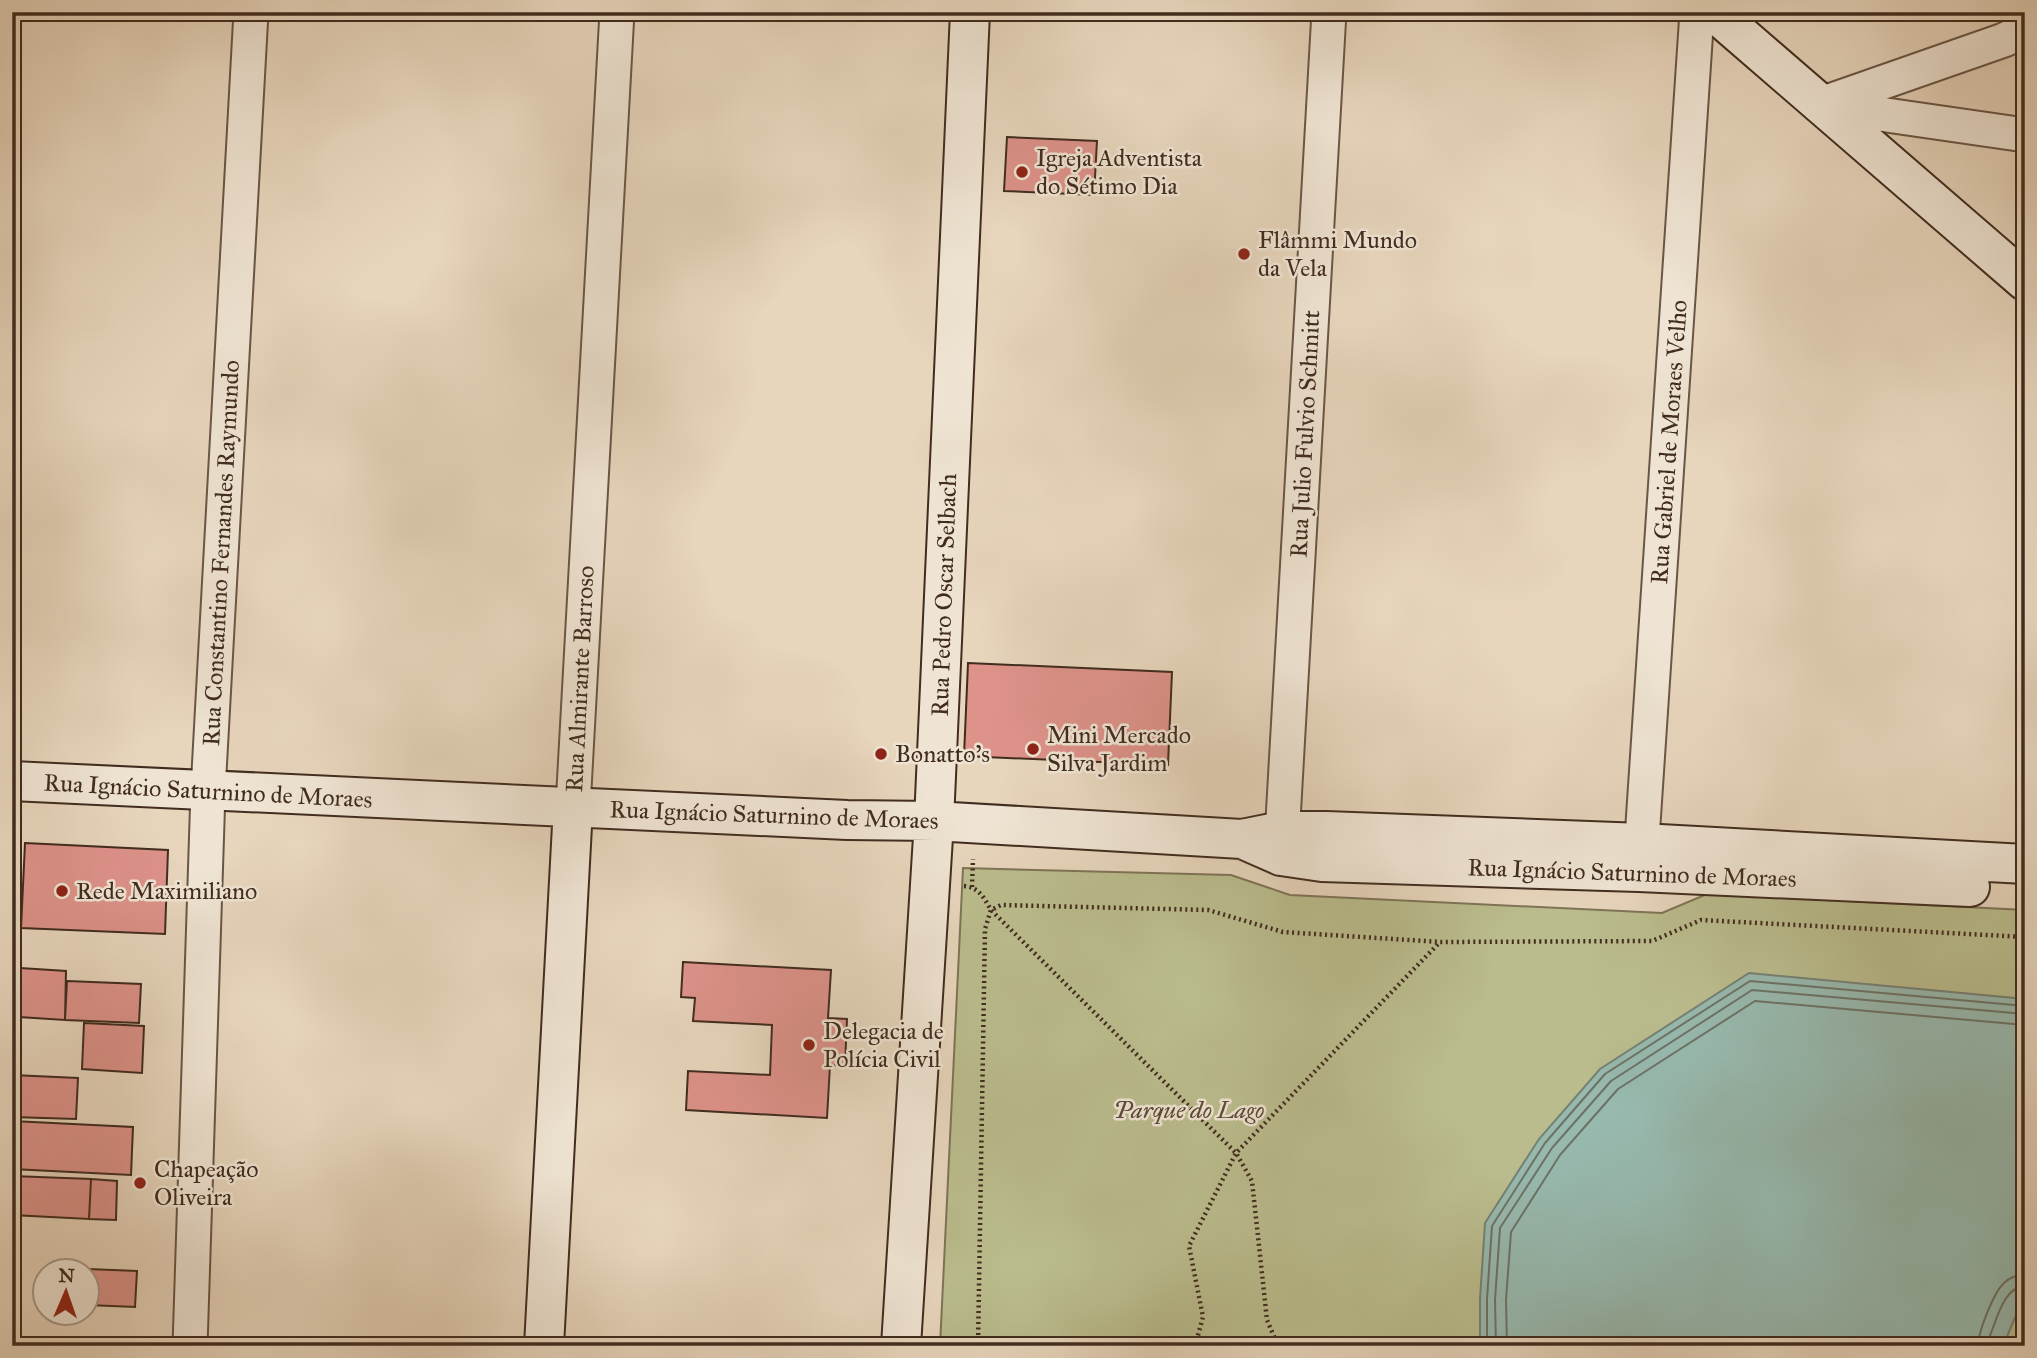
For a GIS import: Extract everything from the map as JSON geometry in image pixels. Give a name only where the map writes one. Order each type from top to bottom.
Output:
[{"type":"street","name":"Rua Constantino Fernandes Raymundo","points":[[190,1346],[208,791],[251,12]]},
{"type":"street","name":"Rua Almirante Barroso","points":[[544,1346],[617,12]]},
{"type":"street","name":"Rua Pedro Oscar Selbach","points":[[901,1346],[934,821],[970,12]]},
{"type":"street","name":"Rua Julio Fulvio Schmitt","points":[[1282,843],[1329,12]]},
{"type":"street","name":"Rua Gabriel de Moraes Velho","points":[[1640,858],[1698,12]]},
{"type":"street","points":[[1714,12],[1818,105],[2025,281]]},
{"type":"street","points":[[1818,105],[2004,40],[2025,30]]},
{"type":"street","points":[[1818,105],[2025,135]]},
{"type":"street","name":"Rua Ignácio Saturnino de Moraes","points":[[12,781],[848,820],[934,821],[1242,839],[1282,843],[1322,862],[1493,852],[1825,867],[2025,864]]},
{"type":"street","name":"Rua Ignácio Saturnino de Moraes","points":[[1825,867],[2025,890]]},
{"type":"path","points":[[978,1346],[985,929],[991,910],[1001,905],[1208,910],[1283,932],[1441,942],[1652,941],[1701,920],[2025,937]]},
{"type":"path","points":[[991,910],[1236,1153],[1252,1181],[1267,1320],[1278,1346]]},
{"type":"path","points":[[1195,1346],[1203,1317],[1189,1246],[1236,1153],[1441,942]]},
{"type":"green space","name":"Parque do Lago","points":[[963,868],[1231,875],[1290,895],[1662,913],[1707,894],[2025,910],[2025,1346],[940,1346]]},
{"type":"water","points":[[1749,973],[2025,999],[2025,1294],[2003,1346],[1480,1346],[1485,1223],[1539,1139],[1600,1069]]},
{"type":"building","points":[[1007,137],[1097,141],[1094,195],[1004,191]]},
{"type":"building","points":[[968,663],[1172,672],[1168,765],[964,756]]},
{"type":"building","points":[[25,843],[168,850],[165,934],[21,928]]},
{"type":"building","name":"Delegacia de Polícia Civil","points":[[683,962],[831,970],[828,1018],[847,1019],[845,1066],[830,1065],[827,1118],[686,1110],[688,1071],[770,1075],[772,1025],[693,1021],[695,998],[681,997]]},
{"type":"building","points":[[20,968],[66,971],[65,1020],[19,1017]]},
{"type":"building","points":[[67,981],[141,984],[139,1023],[65,1020]]},
{"type":"building","points":[[12,1021],[17,1021],[15,1065],[12,1065]]},
{"type":"building","points":[[84,1023],[144,1026],[142,1073],[82,1069]]},
{"type":"building","points":[[12,1075],[78,1078],[76,1119],[12,1117]]},
{"type":"building","points":[[12,1121],[133,1127],[131,1175],[12,1169]]},
{"type":"building","points":[[12,1176],[91,1179],[89,1219],[12,1215]]},
{"type":"building","points":[[91,1179],[117,1181],[116,1220],[89,1219]]},
{"type":"building","points":[[102,1270],[137,1271],[135,1307],[102,1306]]},
{"type":"place","name":"Igreja Adventista do Sétimo Dia","points":[[1022,172]]},
{"type":"place","name":"Flâmmi Mundo da Vela","points":[[1244,254]]},
{"type":"place","name":"Mini Mercado Silva Jardim","points":[[1033,749]]},
{"type":"place","name":"Bonatto's","points":[[881,754]]},
{"type":"place","name":"Rede Maximiliano","points":[[62,891]]},
{"type":"place","name":"Delegacia de Polícia Civil","points":[[809,1045]]},
{"type":"place","name":"Chapeação Oliveira","points":[[140,1183]]}]
